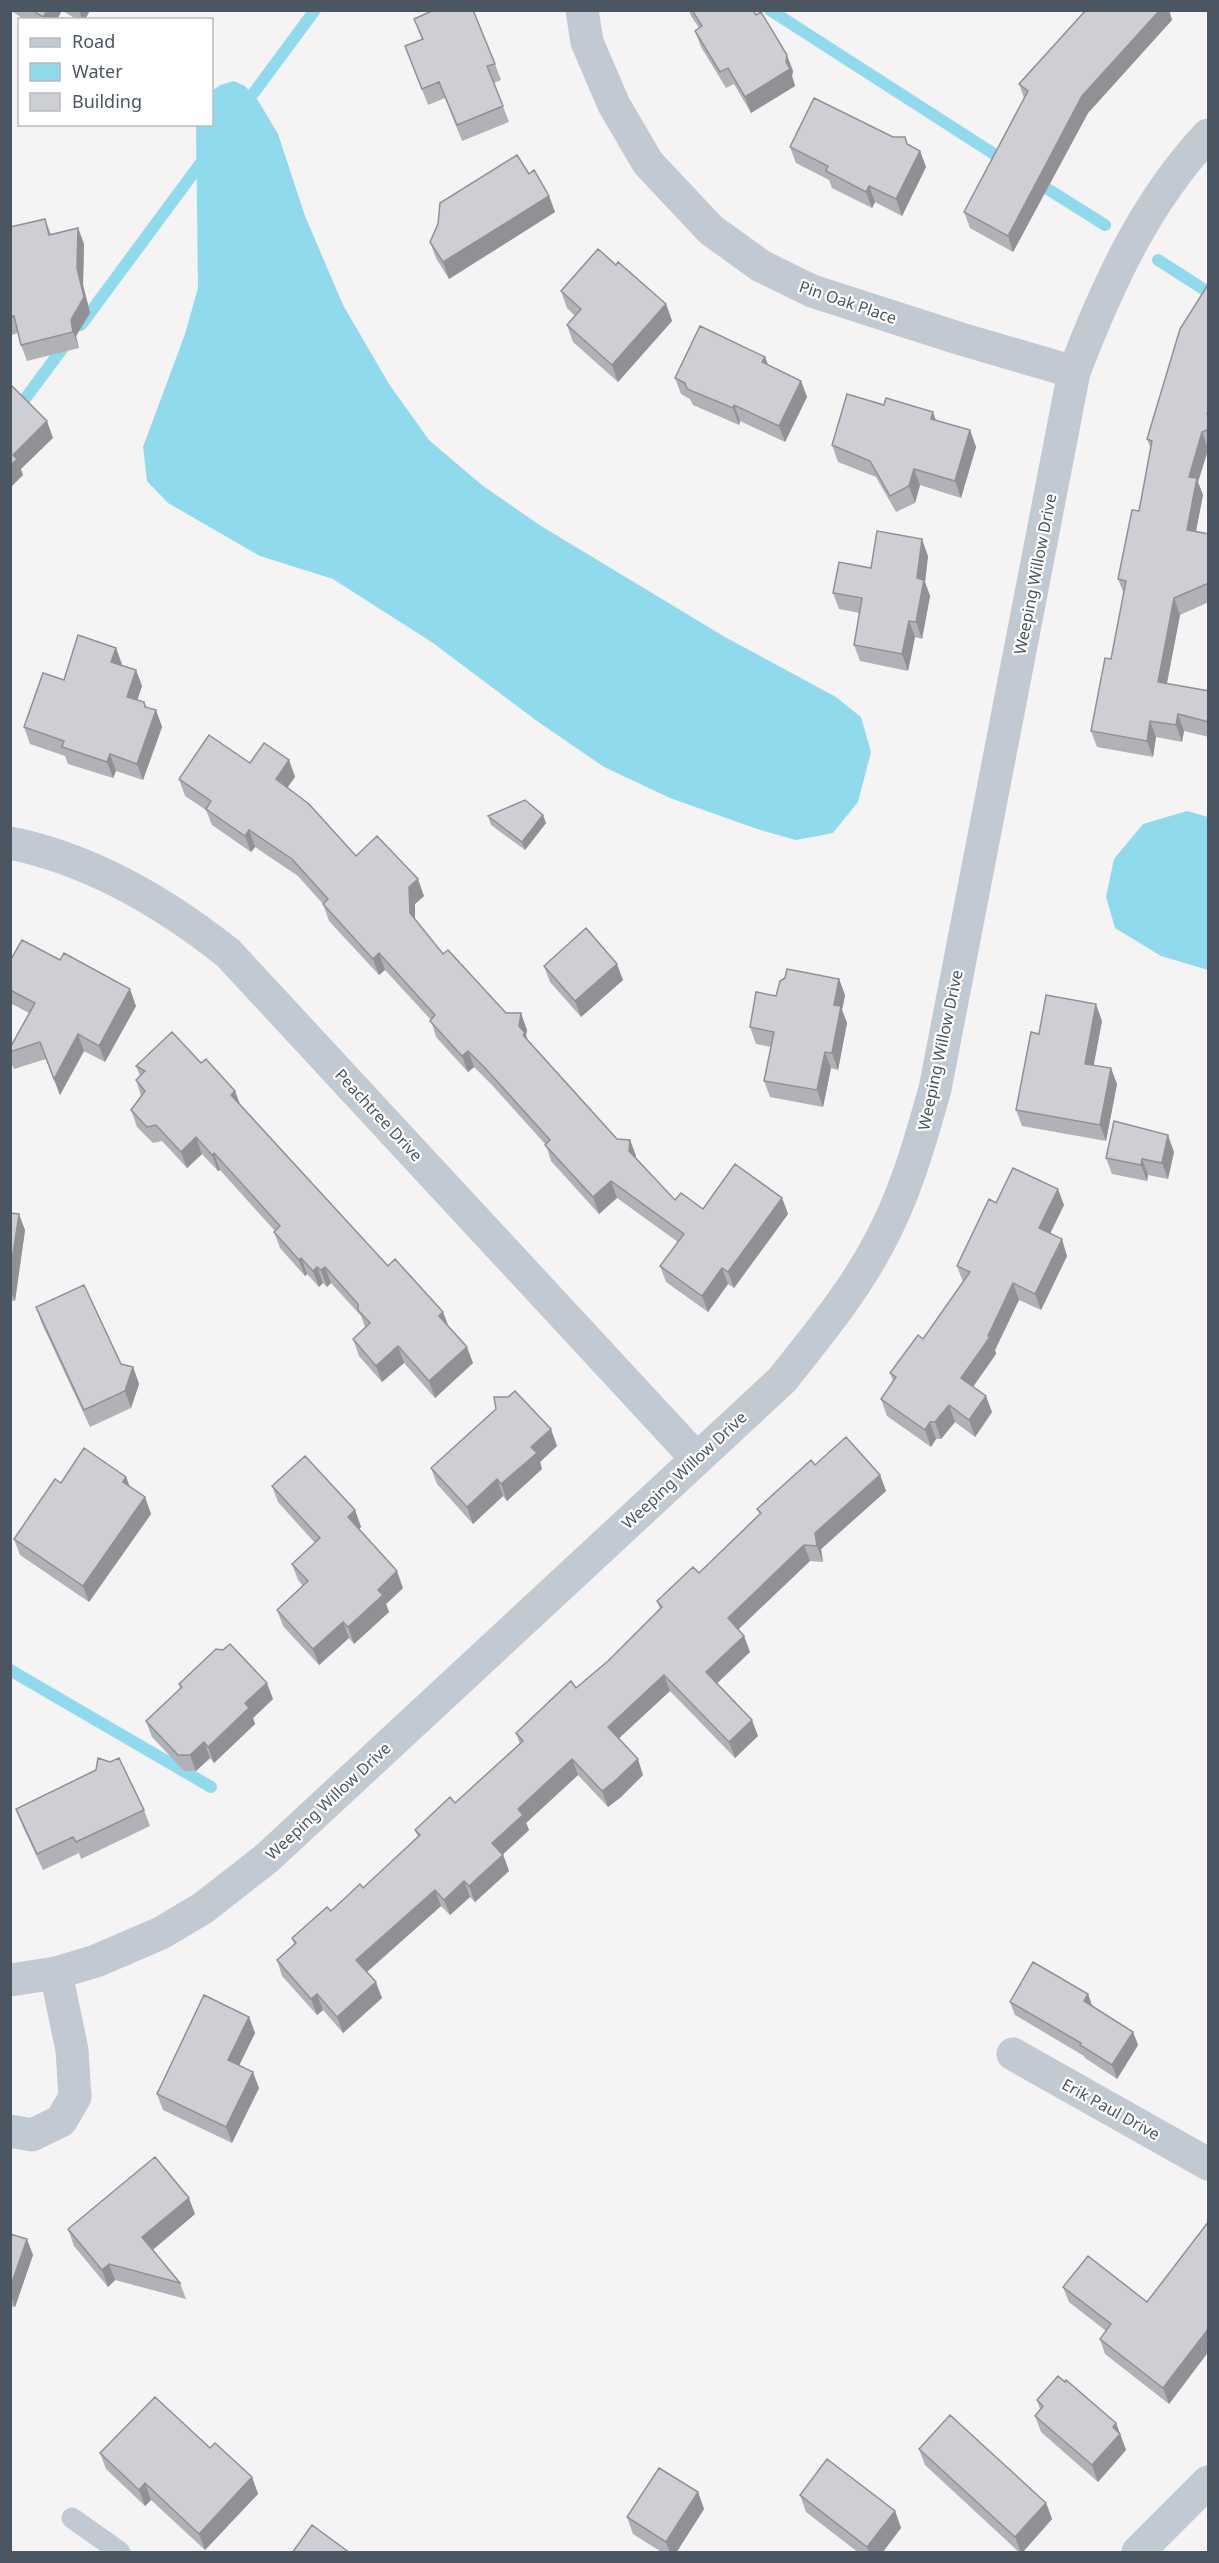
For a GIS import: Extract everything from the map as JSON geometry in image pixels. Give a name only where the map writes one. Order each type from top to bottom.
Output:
[{"type":"street","name":"Pin Oak Place","points":[[582,10],[587,42],[614,105],[648,163],[711,230],[761,266],[812,291],[961,339],[1074,372]]},
{"type":"street","name":"Weeping Willow Drive","points":[[10,1980],[56,1974],[96,1961],[160,1933],[203,1908],[267,1858],[782,1380],[842,1305],[879,1244],[911,1172],[935,1089],[1074,372],[1100,304],[1146,216],[1192,152],[1209,135]]},
{"type":"street","name":"Peachtree Drive","points":[[10,843],[36,849],[102,874],[193,925],[228,953],[697,1459]]},
{"type":"street","points":[[10,2131],[32,2135],[61,2121],[75,2097],[72,2050],[56,1974]]},
{"type":"street","name":"Erik Paul Drive","points":[[1013,2054],[1209,2164]]},
{"type":"street","points":[[1138,2553],[1209,2482]]},
{"type":"lane","points":[[72,2517],[120,2553]]},
{"type":"water","points":[[234,81],[245,86],[259,102],[278,134],[305,216],[343,305],[389,384],[429,440],[483,486],[541,526],[725,637],[836,697],[861,717],[871,752],[858,802],[833,833],[796,840],[757,829],[670,798],[604,767],[537,721],[433,643],[333,579],[260,556],[168,503],[147,481],[143,447],[185,334],[198,288],[196,126],[213,126],[213,90],[220,85]]},
{"type":"water","points":[[1187,811],[1208,817],[1208,970],[1161,956],[1115,928],[1106,897],[1114,859],[1143,824]]},
{"type":"building","points":[[32,10],[47,10],[43,17]]},
{"type":"building","points":[[434,10],[473,10],[495,64],[487,66],[503,106],[457,125],[439,82],[422,89],[405,46],[423,39],[414,19]]},
{"type":"building","points":[[692,10],[753,10],[756,15],[761,12],[787,55],[786,62],[790,69],[745,97],[728,68],[720,72],[695,31],[702,26]]},
{"type":"building","points":[[1086,10],[1160,10],[1082,96],[1008,236],[964,212],[1028,91],[1019,84]]},
{"type":"building","points":[[814,98],[893,137],[905,137],[907,144],[920,151],[896,199],[869,186],[866,192],[826,171],[828,166],[790,147]]},
{"type":"building","points":[[517,155],[529,174],[534,170],[549,196],[443,262],[430,242],[438,224],[440,203]]},
{"type":"building","points":[[45,219],[49,235],[78,228],[77,268],[84,297],[71,320],[73,332],[21,345],[14,316],[10,317],[10,227]]},
{"type":"building","points":[[598,249],[616,265],[618,262],[666,304],[612,365],[567,325],[581,309],[561,291]]},
{"type":"building","points":[[1209,283],[1209,409],[1207,414],[1209,429],[1202,432],[1189,477],[1197,478],[1187,530],[1209,534],[1209,583],[1174,598],[1158,682],[1209,691],[1209,722],[1178,714],[1176,725],[1150,721],[1147,741],[1091,731],[1105,658],[1111,659],[1126,581],[1118,579],[1132,510],[1139,511],[1152,441],[1147,439],[1180,329]]},
{"type":"building","points":[[700,326],[765,357],[762,362],[801,381],[779,426],[734,405],[733,408],[687,389],[685,383],[675,378]]},
{"type":"building","points":[[10,384],[47,421],[13,455],[17,459],[10,466]]},
{"type":"building","points":[[847,394],[884,405],[886,398],[933,412],[931,419],[970,430],[955,481],[914,469],[909,486],[890,496],[870,461],[832,445]]},
{"type":"building","points":[[877,531],[922,539],[917,578],[924,580],[916,622],[909,621],[902,654],[854,645],[862,598],[833,593],[839,562],[871,568]]},
{"type":"building","points":[[78,635],[116,648],[111,662],[136,670],[127,697],[144,702],[145,707],[156,710],[137,764],[110,754],[107,762],[62,747],[64,741],[24,727],[43,673],[64,680]]},
{"type":"building","points":[[209,735],[250,763],[264,743],[289,760],[276,779],[309,804],[356,856],[377,836],[418,879],[409,887],[410,913],[443,954],[448,950],[506,1013],[521,1013],[519,1026],[525,1033],[523,1035],[617,1139],[630,1140],[629,1151],[675,1200],[681,1193],[703,1209],[735,1164],[782,1198],[728,1272],[722,1268],[702,1296],[660,1266],[684,1234],[611,1181],[593,1197],[545,1145],[550,1140],[486,1069],[468,1051],[462,1056],[430,1021],[435,1015],[379,953],[373,959],[323,904],[328,899],[292,859],[249,830],[245,836],[206,809],[211,801],[179,779]]},
{"type":"building","points":[[525,800],[543,815],[522,842],[488,816]]},
{"type":"building","points":[[586,928],[617,964],[575,1001],[544,966]]},
{"type":"building","points":[[22,940],[60,960],[64,953],[130,989],[99,1046],[78,1034],[54,1079],[40,1042],[10,1052],[10,1048],[35,1003],[10,990],[10,961]]},
{"type":"building","points":[[787,969],[839,979],[834,1005],[841,1006],[832,1053],[825,1052],[817,1090],[764,1081],[774,1032],[750,1027],[756,992],[776,996],[780,981],[785,978]]},
{"type":"building","points":[[1046,995],[1096,1004],[1085,1064],[1111,1068],[1100,1125],[1016,1110],[1031,1032],[1039,1034]]},
{"type":"building","points":[[172,1032],[201,1063],[206,1059],[235,1091],[231,1095],[388,1266],[395,1259],[443,1312],[439,1316],[467,1347],[429,1381],[398,1346],[376,1366],[353,1339],[370,1323],[358,1310],[358,1304],[325,1267],[321,1270],[317,1267],[313,1271],[301,1258],[299,1260],[274,1232],[280,1226],[214,1153],[212,1155],[196,1137],[181,1152],[156,1125],[147,1127],[131,1110],[145,1091],[136,1080],[145,1071],[136,1066]]},
{"type":"building","points":[[1114,1121],[1168,1135],[1162,1163],[1142,1159],[1141,1165],[1106,1158]]},
{"type":"building","points":[[1013,1168],[1058,1189],[1039,1228],[1062,1239],[1035,1294],[1013,1283],[988,1336],[990,1337],[961,1378],[986,1396],[969,1420],[949,1405],[935,1422],[930,1422],[925,1430],[881,1399],[896,1377],[890,1373],[918,1335],[923,1339],[970,1272],[957,1266],[989,1199],[996,1203]]},
{"type":"building","points":[[10,1213],[19,1214],[10,1274]]},
{"type":"building","points":[[84,1285],[121,1364],[133,1367],[125,1391],[84,1410],[36,1307]]},
{"type":"building","points":[[515,1391],[551,1429],[531,1447],[537,1453],[501,1484],[497,1479],[467,1507],[431,1468],[496,1409],[494,1397],[508,1397]]},
{"type":"building","points":[[846,1437],[880,1475],[815,1533],[817,1546],[804,1545],[728,1618],[744,1636],[706,1672],[752,1720],[729,1742],[664,1675],[608,1727],[638,1759],[615,1781],[602,1791],[572,1759],[518,1809],[523,1815],[492,1843],[503,1855],[469,1886],[464,1881],[444,1900],[435,1890],[356,1960],[376,1982],[337,2017],[317,1994],[311,1999],[277,1960],[296,1943],[292,1938],[327,1907],[331,1911],[360,1884],[363,1888],[420,1835],[415,1830],[450,1797],[455,1803],[523,1741],[516,1733],[571,1681],[576,1688],[608,1661],[662,1607],[657,1601],[693,1567],[699,1573],[761,1513],[757,1509],[811,1460],[815,1465]]},
{"type":"building","points":[[84,1448],[126,1477],[123,1482],[145,1497],[83,1586],[14,1539],[55,1479],[61,1483]]},
{"type":"building","points":[[305,1456],[355,1510],[348,1517],[397,1571],[378,1590],[383,1595],[348,1627],[343,1622],[313,1649],[277,1610],[308,1581],[292,1564],[320,1538],[272,1486]]},
{"type":"building","points":[[230,1644],[267,1683],[245,1703],[249,1708],[208,1747],[204,1742],[190,1755],[178,1755],[146,1721],[182,1687],[179,1684],[216,1649],[223,1650]]},
{"type":"building","points":[[98,1758],[110,1762],[119,1758],[144,1810],[76,1842],[73,1837],[37,1854],[16,1809],[96,1770]]},
{"type":"building","points":[[1033,1962],[1088,1994],[1084,2001],[1133,2032],[1112,2065],[1080,2045],[1081,2043],[1010,2002]]},
{"type":"building","points":[[204,1995],[249,2017],[228,2060],[253,2072],[226,2127],[157,2094]]},
{"type":"building","points":[[155,2157],[189,2198],[142,2237],[180,2283],[109,2264],[102,2270],[68,2229]]},
{"type":"building","points":[[1209,2221],[1209,2328],[1163,2388],[1100,2339],[1111,2324],[1063,2287],[1088,2256],[1147,2302]]},
{"type":"building","points":[[10,2234],[27,2239],[10,2288]]},
{"type":"building","points":[[1058,2376],[1065,2382],[1066,2380],[1116,2423],[1113,2427],[1120,2434],[1092,2465],[1035,2416],[1043,2406],[1037,2400]]},
{"type":"building","points":[[155,2397],[210,2448],[215,2443],[252,2477],[199,2534],[145,2483],[139,2490],[100,2453]]},
{"type":"building","points":[[950,2415],[1046,2503],[1015,2537],[919,2449]]},
{"type":"building","points":[[827,2459],[895,2511],[867,2547],[800,2495]]},
{"type":"building","points":[[659,2468],[698,2492],[666,2542],[627,2517]]},
{"type":"building","points":[[312,2525],[350,2553],[292,2553]]},
{"type":"waterway","points":[[244,106],[315,10]]},
{"type":"waterway","points":[[770,10],[1008,163]]},
{"type":"waterway","points":[[81,325],[206,156]]},
{"type":"waterway","points":[[1035,181],[1105,225]]},
{"type":"waterway","points":[[1158,260],[1208,292]]},
{"type":"waterway","points":[[10,419],[68,341]]},
{"type":"waterway","points":[[10,1670],[211,1787]]}]
